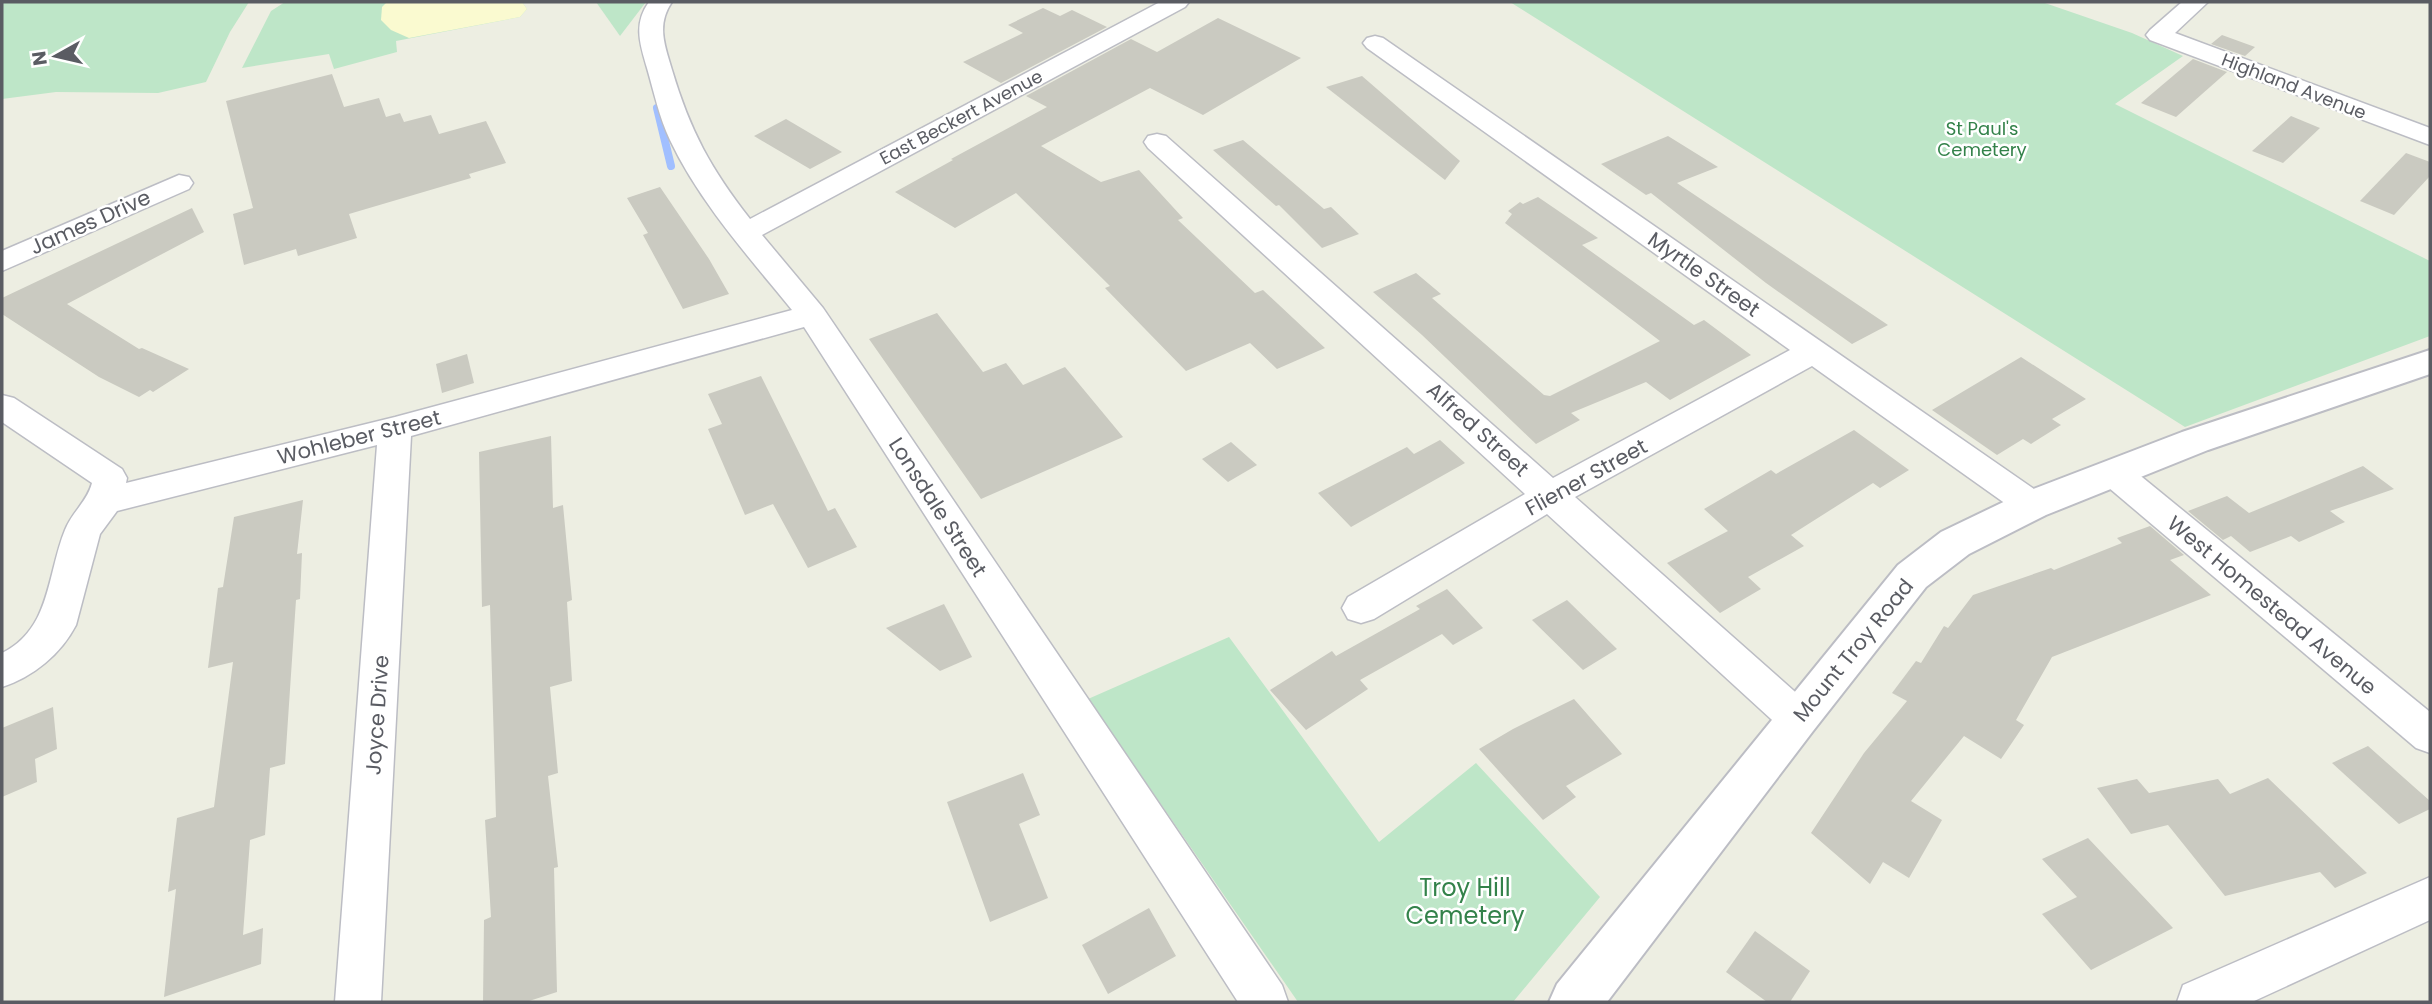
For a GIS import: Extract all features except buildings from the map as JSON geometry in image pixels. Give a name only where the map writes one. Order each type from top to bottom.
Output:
[{"type":"street","name":"Lonsdale Street","points":[[660,2],[651,12],[649,30],[662,79],[686,145],[745,233],[812,315],[1265,1002]]},
{"type":"street","name":"East Beckert Avenue","points":[[745,233],[1177,2]]},
{"type":"street","name":"Highland Avenue","points":[[2196,2],[2158,35],[2430,137]]},
{"type":"street","name":"Myrtle Street","points":[[1375,43],[2032,505]]},
{"type":"street","name":"Alfred Street","points":[[1157,142],[1797,718]]},
{"type":"street","name":"James Drive","points":[[2,261],[179,183]]},
{"type":"street","name":"Wohleber Street","points":[[105,501],[395,429],[812,315]]},
{"type":"street","name":"Fliener Street","points":[[1361,608],[1551,495],[1814,351]]},
{"type":"street","name":"Mount Troy Road","points":[[1575,1002],[1912,576],[1955,543],[2032,505],[2195,441],[2430,362]]},
{"type":"street","points":[[2,406],[110,478],[105,501],[83,530],[57,625],[22,661],[2,671]]},
{"type":"street","name":"Joyce Drive","points":[[358,1002],[395,429]]},
{"type":"street","name":"West Homestead Avenue","points":[[2114,473],[2430,736]]},
{"type":"street","points":[[2200,1002],[2430,898]]},
{"type":"green space","points":[[2,2],[249,2],[230,32],[206,82],[158,93],[56,92],[2,99]]},
{"type":"green space","points":[[285,2],[522,2],[527,9],[520,17],[396,41],[397,52],[334,69],[329,54],[242,68],[271,11]]},
{"type":"green space","points":[[596,2],[646,2],[620,36]]},
{"type":"green space","name":"St Paul's Cemetery","points":[[1510,2],[2042,2],[2132,33],[2183,56],[2115,104],[2430,261],[2430,336],[2185,427]]},
{"type":"green space","name":"Troy Hill Cemetery","points":[[1229,637],[1379,842],[1476,763],[1600,897],[1513,1002],[1298,1002],[1088,699]]},
{"type":"sand","points":[[387,2],[522,2],[527,9],[520,17],[409,38],[391,30],[381,20],[382,7]]},
{"type":"waterway","points":[[657,108],[671,166]]}]
